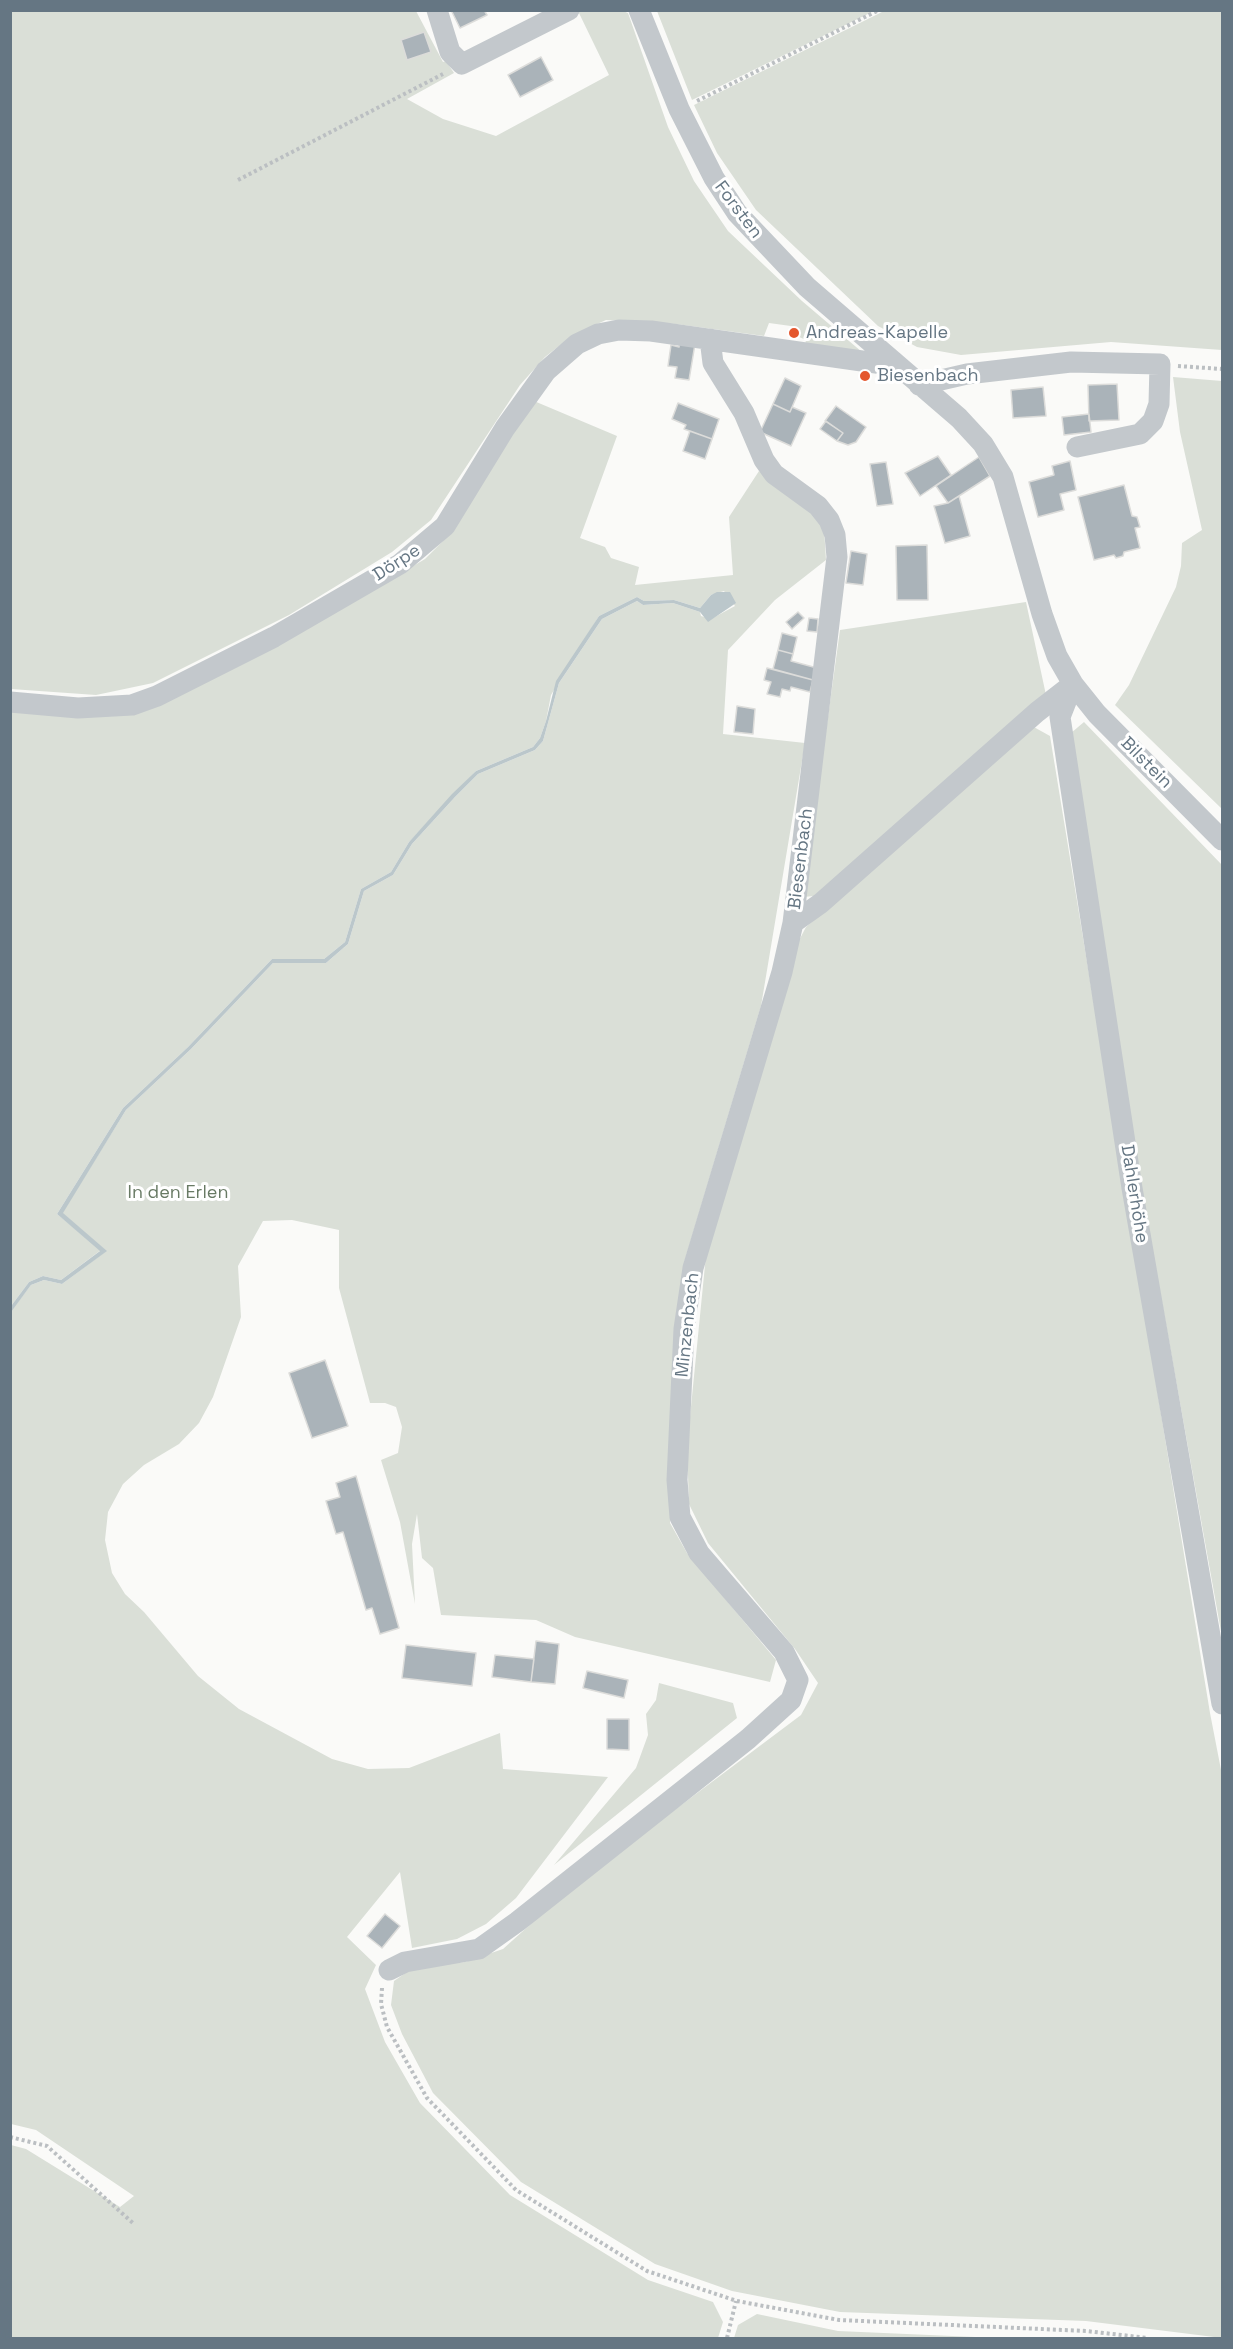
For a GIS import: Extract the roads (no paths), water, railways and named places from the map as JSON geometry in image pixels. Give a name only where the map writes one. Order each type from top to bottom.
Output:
[{"type":"street","points":[[437,10],[450,52],[462,64],[569,10]]},
{"type":"street","name":"Forsten","points":[[639,10],[679,109],[714,178],[737,213],[778,259],[897,366]]},
{"type":"street","name":"Dörpe","points":[[10,702],[78,708],[132,705],[157,696],[274,637],[400,564],[445,526],[505,428],[546,371],[577,344],[598,334],[619,330],[651,331],[710,339]]},
{"type":"street","points":[[710,339],[897,366],[959,418],[996,462],[1003,477],[1042,614],[1057,656],[1073,684],[1037,712],[821,903],[793,923]]},
{"type":"street","name":"Biesenbach","points":[[710,339],[713,363],[744,413],[764,460],[774,474],[818,506],[829,520],[835,535],[837,557],[793,923]]},
{"type":"street","points":[[919,385],[967,374],[1071,362],[1160,364],[1159,404],[1153,421],[1140,434],[1077,447]]},
{"type":"street","name":"Bilstein","points":[[1073,684],[1097,714],[1222,840]]},
{"type":"street","name":"Dahlerhöhe","points":[[1073,684],[1060,717],[1132,1188],[1222,1704]]},
{"type":"street","name":"Minzenbach","points":[[389,1970],[405,1962],[479,1949],[517,1922],[748,1739],[791,1700],[798,1680],[784,1652],[699,1553],[680,1517],[677,1480],[684,1329],[693,1268],[782,972],[793,923]]},
{"type":"place","name":"Andreas-Kapelle","points":[[794,333]]},
{"type":"place","name":"Biesenbach","points":[[865,376]]},
{"type":"park label","name":"In den Erlen","points":[[178,1193]]}]
